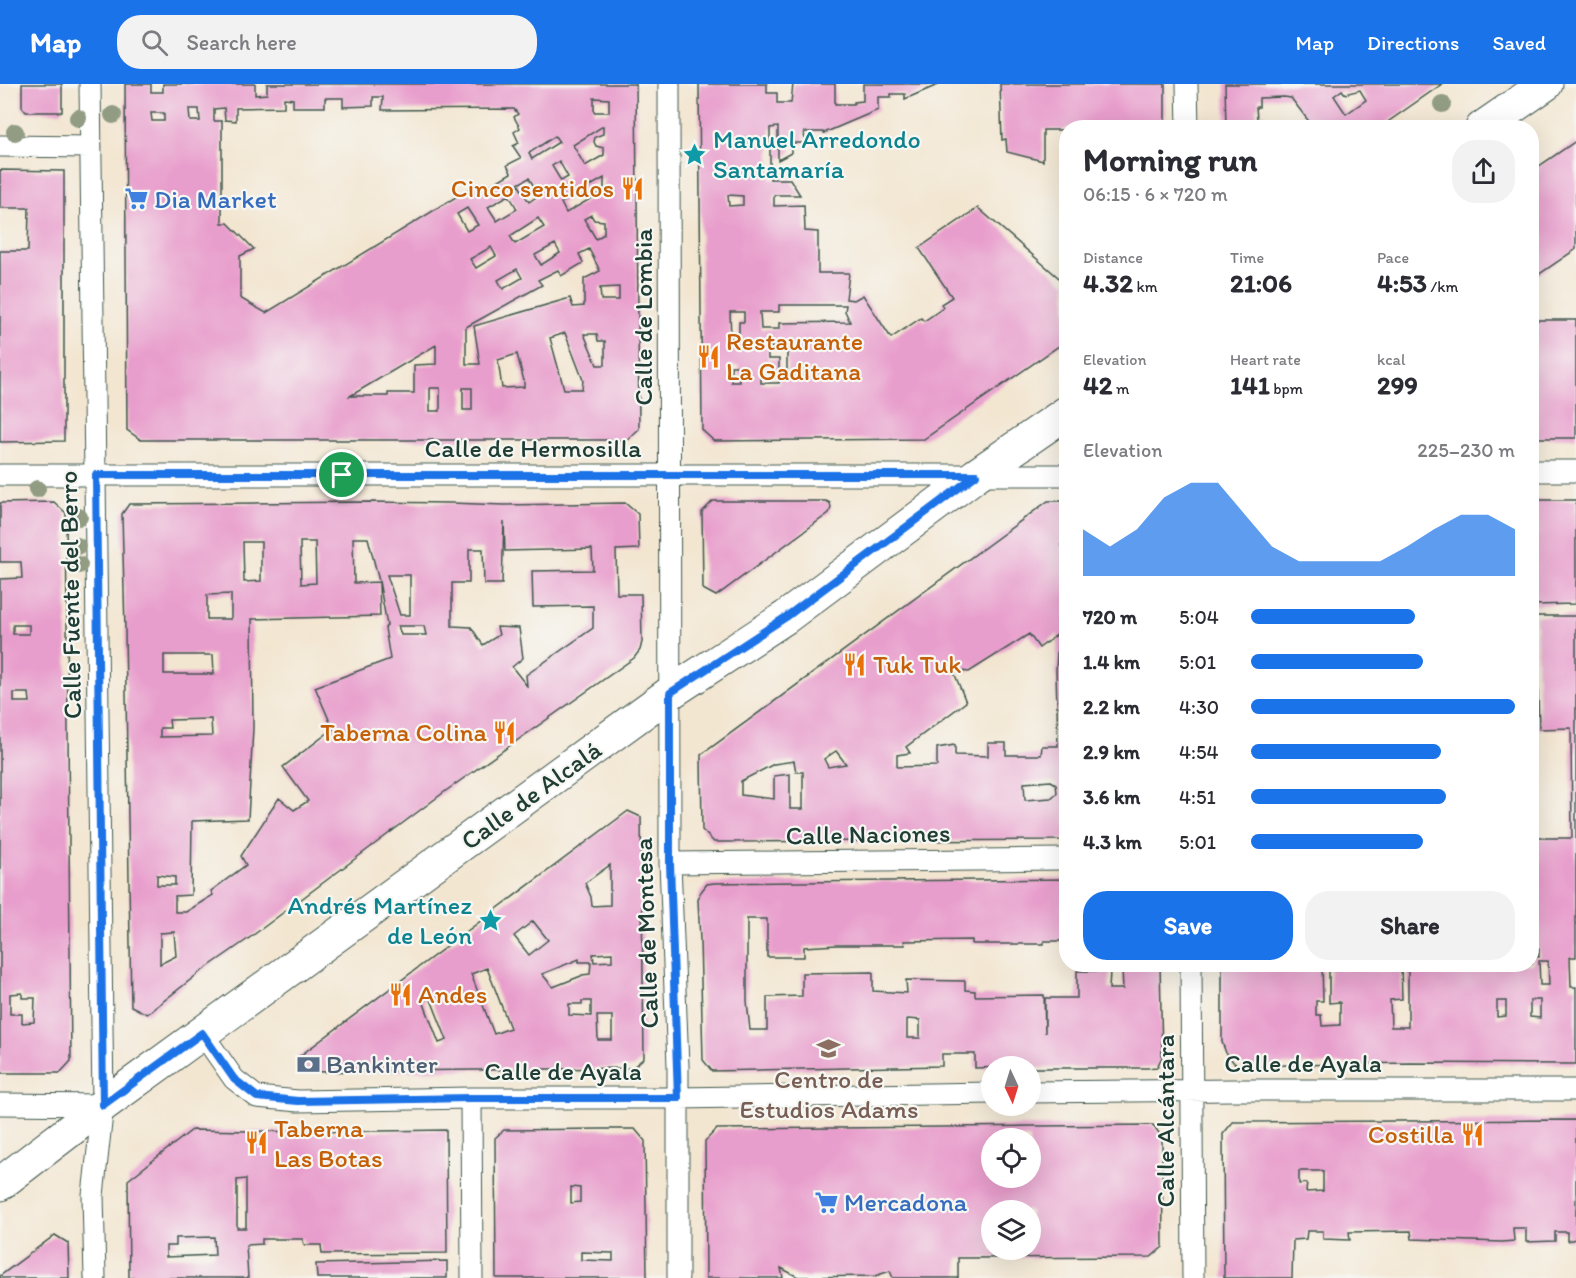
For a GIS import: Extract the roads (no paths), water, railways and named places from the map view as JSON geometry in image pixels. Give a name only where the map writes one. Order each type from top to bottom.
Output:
[{"type":"main road","points":[[1494,120],[1546,84]]},
{"type":"main road","name":"Calle de Alcalá","points":[[0,1184],[103,1105],[670,693],[786,617],[976,475],[1059,417]]},
{"type":"street","name":"Calle Fuente del Berro","points":[[90,84],[103,1105],[93,1195],[95,1278]]},
{"type":"street","name":"Calle de Lombia","points":[[669,84],[670,693]]},
{"type":"street","points":[[1187,84],[1188,120]]},
{"type":"street","points":[[0,146],[91,147]]},
{"type":"street","points":[[1539,471],[1576,471]]},
{"type":"street","name":"Calle de Hermosilla","points":[[0,475],[1059,475]]},
{"type":"street","name":"Calle de Montesa","points":[[670,693],[670,863],[678,1098],[678,1278]]},
{"type":"street","name":"Calle Naciones","points":[[670,863],[1059,859]]},
{"type":"street","name":"Calle Alcántara","points":[[1191,972],[1193,1278]]},
{"type":"street","name":"Calle de Ayala","points":[[202,1033],[234,1079],[257,1097],[298,1101],[981,1093]]},
{"type":"street","name":"Calle de Ayala","points":[[1041,1092],[1576,1090]]},
{"type":"street","points":[[471,1098],[472,1278]]},
{"type":"street","points":[[0,1104],[103,1105]]},
{"type":"place","name":"Manuel Arredondo Santamaría","points":[[695,154]]},
{"type":"place","name":"Cinco sentidos","points":[[632,188]]},
{"type":"place","name":"Dia Market","points":[[136,199]]},
{"type":"place","name":"Restaurante La Gaditana","points":[[708,356]]},
{"type":"place","name":"Tuk Tuk","points":[[855,664]]},
{"type":"place","name":"Taberna Colina","points":[[505,732]]},
{"type":"place","name":"Andrés Martínez de León","points":[[490,920]]},
{"type":"place","name":"Andes","points":[[400,994]]},
{"type":"place","name":"Centro de Estudios Adams","points":[[829,1048]]},
{"type":"place","name":"Bankinter","points":[[308,1064]]},
{"type":"place","name":"Costilla","points":[[1472,1134]]},
{"type":"place","name":"Taberna Las Botas","points":[[256,1143]]},
{"type":"place","name":"Mercadona","points":[[826,1202]]}]
